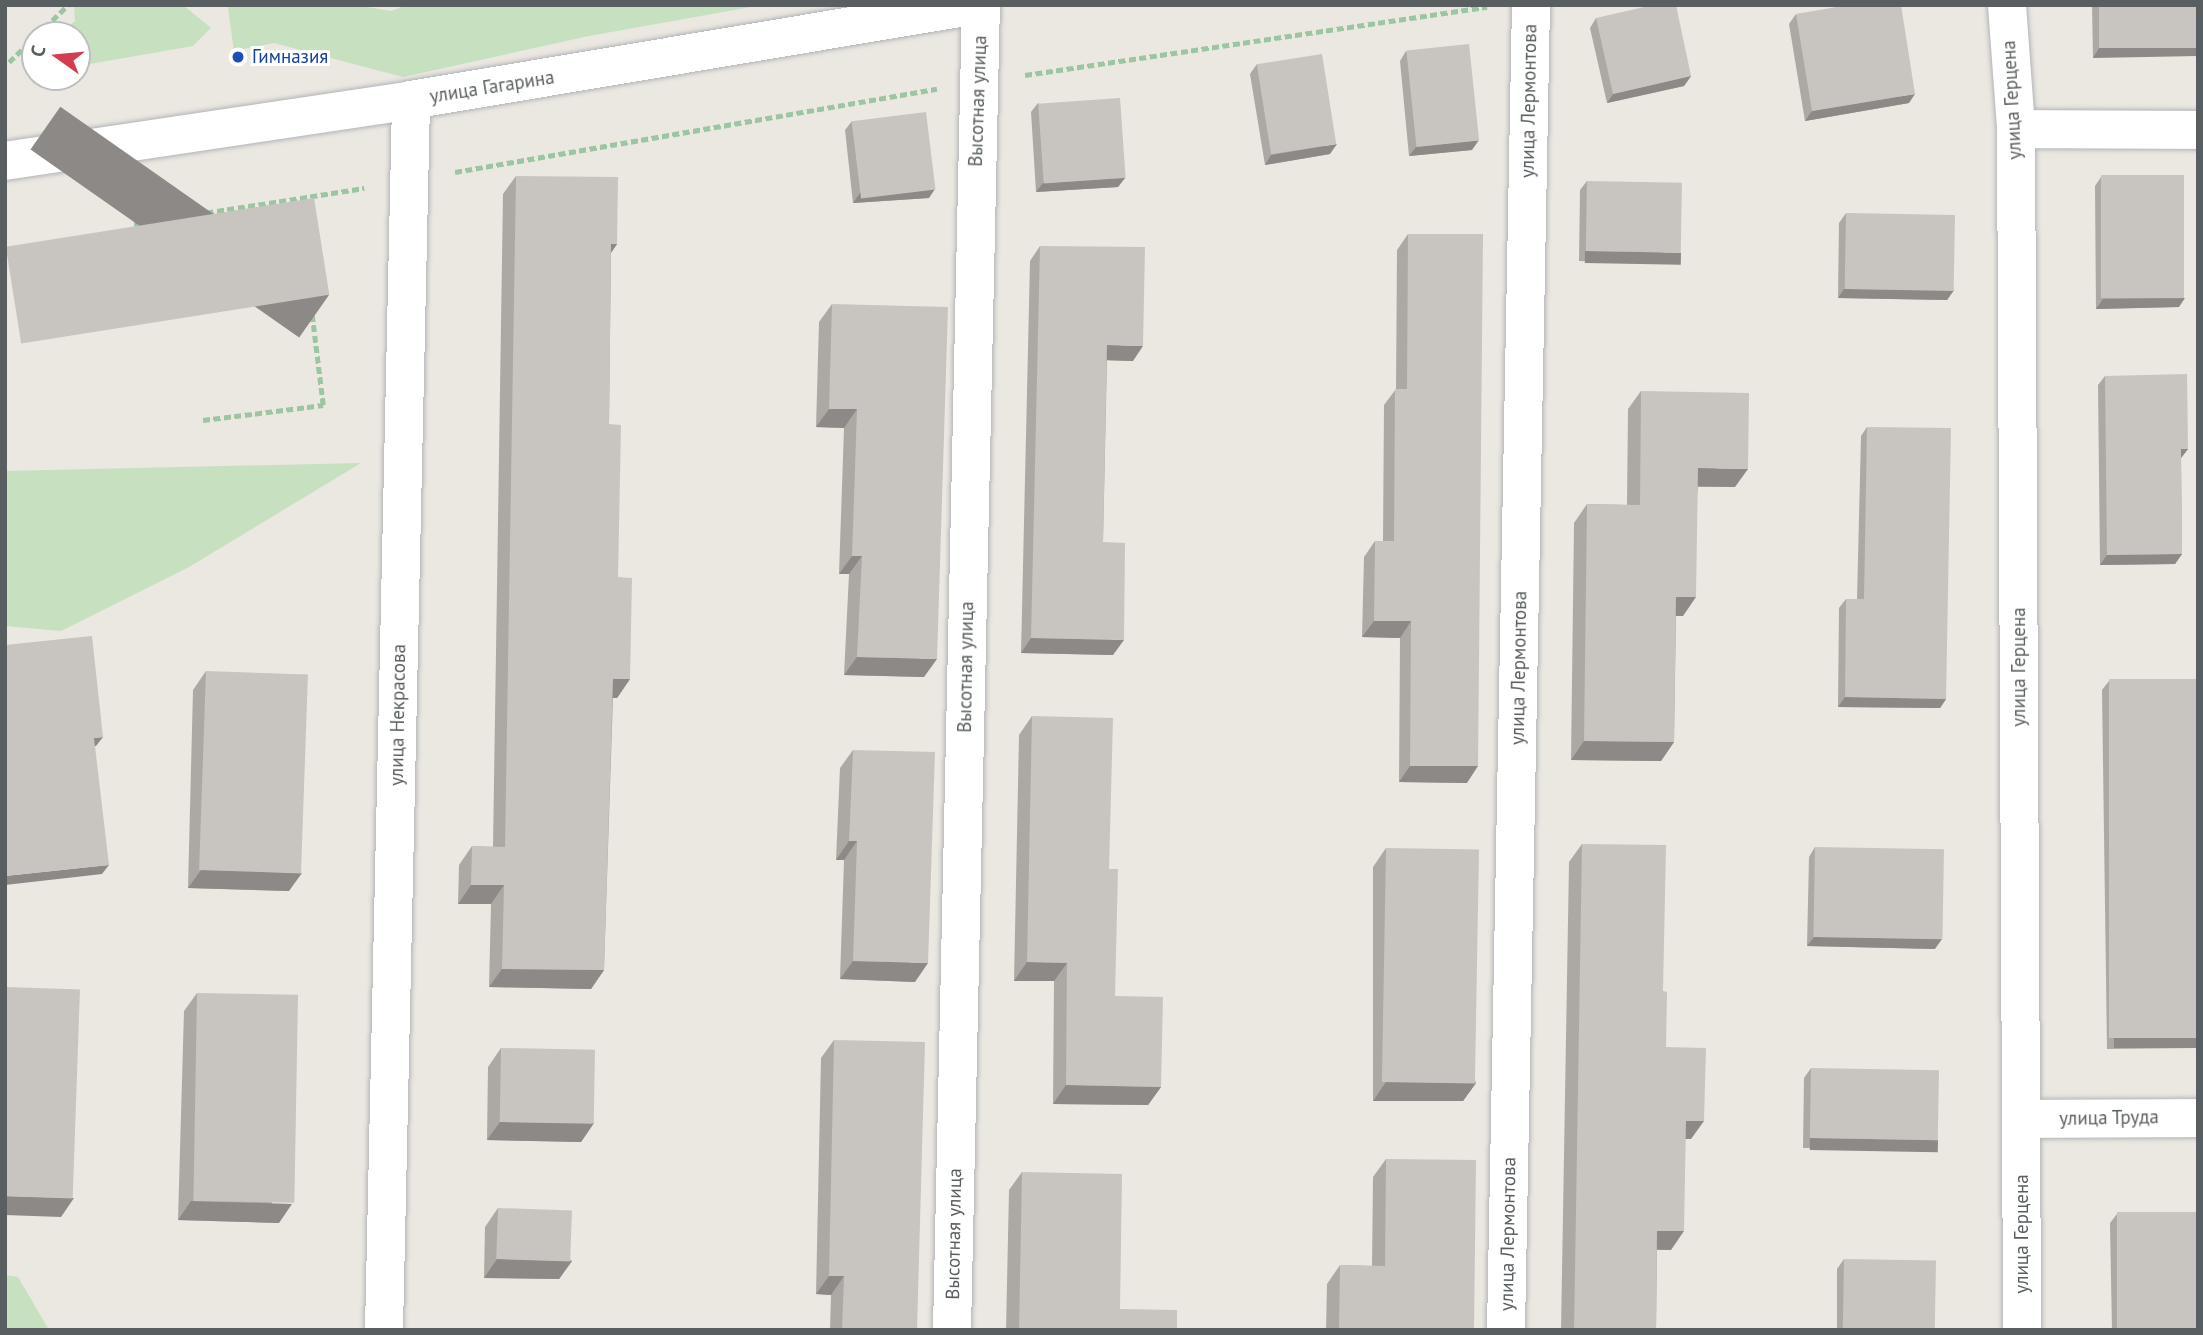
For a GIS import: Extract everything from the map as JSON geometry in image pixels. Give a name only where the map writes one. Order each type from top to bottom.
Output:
[{"type":"street","name":"Высотная улица","points":[[951,1330],[979,5]]},
{"type":"street","name":"улица Гагарина","points":[[5,161],[411,100],[979,5]]},
{"type":"street","name":"улица Лермонтова","points":[[1506,1330],[1531,5]]},
{"type":"street","name":"улица Герцена","points":[[2007,5],[2015,129],[2022,1330]]},
{"type":"street","name":"улица Некрасова","points":[[384,1330],[411,100]]},
{"type":"street","points":[[2015,129],[2198,130]]},
{"type":"street","name":"улица Труда","points":[[2021,1119],[2198,1118]]},
{"type":"path","points":[[51,21],[68,5]]},
{"type":"path","points":[[125,226],[978,82],[1497,5]]},
{"type":"path","points":[[9,62],[21,50]]},
{"type":"path","points":[[203,420],[323,405],[312,309]]},
{"type":"green space","points":[[74,5],[183,5],[211,28],[193,46],[91,64],[91,21],[75,21]]},
{"type":"green space","points":[[232,5],[355,5],[391,11],[407,5],[762,5],[589,36],[403,77],[274,43],[234,51],[228,8]]},
{"type":"green space","points":[[361,463],[189,567],[61,631],[5,626],[5,471]]},
{"type":"green space","points":[[5,1275],[18,1277],[49,1330],[5,1330]]},
{"type":"building","points":[[1653,5],[1676,5],[1691,76],[1613,94],[1596,18]]},
{"type":"building","points":[[1848,5],[1901,5],[1915,94],[1812,111],[1796,14]]},
{"type":"building","points":[[2099,5],[2198,5],[2198,48],[2099,48]]},
{"type":"building","points":[[1469,44],[1479,140],[1416,147],[1406,51]]},
{"type":"building","points":[[1322,54],[1336,144],[1271,154],[1257,64]]},
{"type":"building","points":[[1120,98],[1126,178],[1044,184],[1038,104]]},
{"type":"building","points":[[926,112],[936,189],[861,199],[852,121]]},
{"type":"building","points":[[2101,175],[2184,175],[2184,298],[2101,298]]},
{"type":"building","points":[[516,176],[618,177],[617,244],[611,244],[609,424],[621,425],[618,577],[632,578],[630,679],[613,679],[604,970],[502,969],[504,885],[471,885],[472,846],[505,847]]},
{"type":"building","points":[[1587,181],[1682,183],[1681,253],[1586,251]]},
{"type":"building","points":[[314,198],[329,295],[21,344],[6,247]]},
{"type":"building","points":[[1846,213],[1955,215],[1954,291],[1845,289]]},
{"type":"building","points":[[1408,234],[1483,234],[1478,766],[1410,766],[1411,621],[1374,621],[1375,541],[1394,541],[1395,389],[1407,389]]},
{"type":"building","points":[[1040,246],[1145,247],[1143,346],[1107,345],[1103,542],[1125,543],[1124,640],[1031,638]]},
{"type":"building","points":[[832,304],[948,307],[937,659],[857,657],[862,556],[852,556],[857,409],[829,409]]},
{"type":"building","points":[[2187,374],[2188,449],[2181,449],[2182,554],[2107,555],[2105,376]]},
{"type":"building","points":[[1641,391],[1749,393],[1748,469],[1698,468],[1696,597],[1676,597],[1674,742],[1584,741],[1587,504],[1640,505]]},
{"type":"building","points":[[1867,427],[1951,428],[1946,699],[1845,697],[1846,599],[1864,599]]},
{"type":"building","points":[[92,636],[103,737],[94,738],[109,865],[5,876],[5,645]]},
{"type":"building","points":[[206,671],[308,675],[301,873],[199,870]]},
{"type":"building","points":[[2109,679],[2198,679],[2198,1038],[2109,1038]]},
{"type":"building","points":[[1032,716],[1113,718],[1109,869],[1118,869],[1115,996],[1163,997],[1161,1087],[1066,1085],[1067,963],[1027,962]]},
{"type":"building","points":[[853,750],[935,752],[928,963],[853,961],[857,841],[849,841]]},
{"type":"building","points":[[1582,844],[1666,845],[1663,991],[1667,992],[1666,1047],[1706,1048],[1704,1121],[1686,1121],[1684,1231],[1657,1231],[1656,1330],[1574,1330]]},
{"type":"building","points":[[1815,847],[1944,849],[1942,939],[1813,937]]},
{"type":"building","points":[[1386,848],[1479,850],[1475,1084],[1382,1082]]},
{"type":"building","points":[[5,987],[80,990],[73,1198],[5,1196]]},
{"type":"building","points":[[197,993],[298,995],[294,1203],[193,1201]]},
{"type":"building","points":[[834,1040],[925,1042],[917,1330],[842,1330],[844,1276],[829,1276]]},
{"type":"building","points":[[501,1048],[595,1050],[594,1124],[500,1122]]},
{"type":"building","points":[[1811,1068],[1939,1070],[1938,1140],[1810,1138]]},
{"type":"building","points":[[1386,1159],[1476,1160],[1474,1330],[1339,1330],[1340,1265],[1385,1266]]},
{"type":"building","points":[[1022,1172],[1122,1174],[1120,1309],[1177,1310],[1177,1330],[1019,1330]]},
{"type":"building","points":[[498,1208],[572,1211],[570,1262],[496,1259]]},
{"type":"building","points":[[2117,1212],[2198,1212],[2198,1330],[2117,1330]]},
{"type":"building","points":[[1844,1259],[1936,1261],[1935,1330],[1843,1330]]},
{"type":"place","name":"Гимназия","points":[[238,57]]}]
